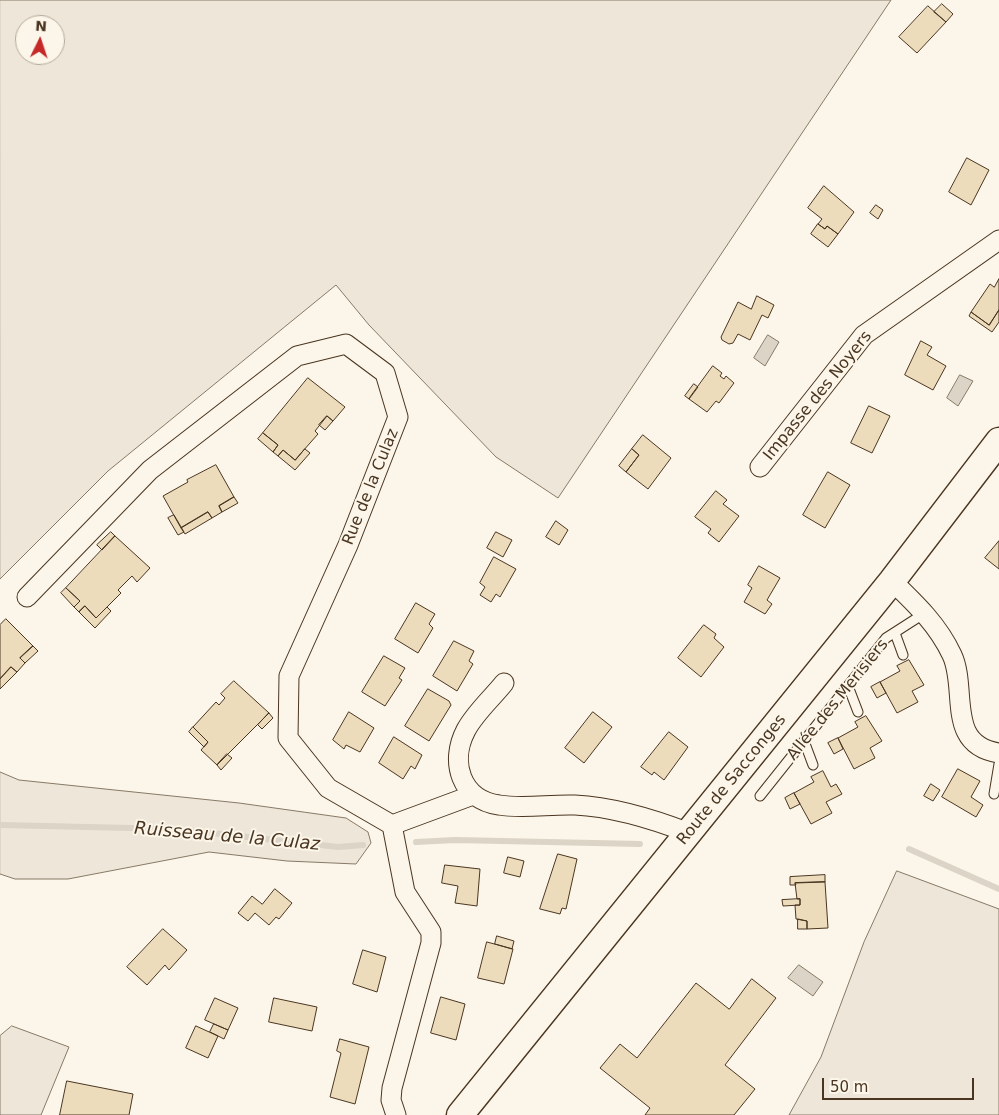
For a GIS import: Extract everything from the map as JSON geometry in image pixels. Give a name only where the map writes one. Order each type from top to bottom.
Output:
[{"type":"street","name":"Impasse des Noyers","points":[[760,467],[864,334],[999,240]]},
{"type":"street","name":"Rue de la Culaz","points":[[27,597],[150,470],[297,356],[346,344],[385,373],[398,417],[348,545],[290,676],[288,738],[328,788],[392,825]]},
{"type":"street","name":"Route de Sacconges","points":[[460,1115],[892,581],[999,440]]},
{"type":"street","points":[[892,581],[925,612],[953,656],[957,668],[959,704],[968,735],[977,744],[991,752],[999,753]]},
{"type":"street","points":[[504,683],[466,729],[460,745],[458,771],[464,785],[473,795],[498,805],[575,805],[623,812],[689,833]]},
{"type":"street","points":[[396,1115],[391,1100],[392,1088],[431,942],[431,932],[405,892],[392,825],[473,795]]},
{"type":"lane","name":"Allée des Merisiers","points":[[760,796],[886,638],[925,612]]},
{"type":"lane","points":[[895,633],[903,655]]},
{"type":"lane","points":[[848,686],[858,712]]},
{"type":"lane","points":[[804,741],[813,765]]},
{"type":"lane","points":[[994,794],[999,764]]},
{"type":"shaded area","points":[[0,0],[891,0],[558,498],[496,457],[369,325],[336,285],[108,471],[0,579]]},
{"type":"shaded area","points":[[768,335],[779,342],[765,366],[754,358]]},
{"type":"shaded area","points":[[960,375],[973,381],[958,406],[947,398]]},
{"type":"shaded area","points":[[0,772],[19,780],[239,803],[346,818],[368,832],[371,843],[356,864],[287,861],[209,852],[68,879],[15,879],[0,874]]},
{"type":"shaded area","points":[[897,871],[999,909],[999,1115],[789,1115],[821,1057],[864,942]]},
{"type":"shaded area","points":[[799,965],[823,982],[813,996],[788,978]]},
{"type":"shaded area","points":[[12,1026],[69,1047],[41,1115],[0,1115],[0,1036]]},
{"type":"building","points":[[942,4],[953,14],[946,22],[934,12]]},
{"type":"building","points":[[928,6],[946,22],[917,53],[899,37]]},
{"type":"building","points":[[967,158],[989,170],[971,205],[949,192]]},
{"type":"building","points":[[824,186],[854,212],[838,234],[827,226],[825,229],[818,224],[822,219],[808,208]]},
{"type":"building","points":[[876,205],[883,210],[878,219],[870,213]]},
{"type":"building","points":[[818,224],[825,229],[827,226],[838,234],[828,247],[811,234]]},
{"type":"building","points":[[999,279],[999,310],[989,325],[971,312],[990,284],[994,287]]},
{"type":"building","points":[[757,296],[774,305],[768,318],[762,315],[750,340],[738,334],[733,343],[729,344],[722,340],[721,337],[738,302],[751,309]]},
{"type":"building","points":[[999,310],[999,322],[992,332],[969,316],[971,312],[989,325]]},
{"type":"building","points":[[921,341],[932,347],[927,355],[946,366],[933,390],[905,375]]},
{"type":"building","points":[[713,366],[722,373],[720,376],[724,379],[726,376],[734,383],[719,403],[716,401],[707,412],[689,399]]},
{"type":"building","points":[[308,378],[345,407],[333,421],[327,416],[315,431],[318,434],[295,460],[283,450],[278,456],[273,452],[278,445],[263,433]]},
{"type":"building","points":[[694,384],[698,387],[689,399],[685,396]]},
{"type":"building","points":[[869,406],[890,416],[872,453],[851,443]]},
{"type":"building","points":[[327,416],[333,421],[325,430],[319,425]]},
{"type":"building","points":[[263,433],[278,445],[273,452],[258,439]]},
{"type":"building","points":[[643,435],[671,458],[648,489],[626,472],[639,455],[632,449]]},
{"type":"building","points":[[305,449],[310,453],[295,470],[278,456],[283,450],[295,460]]},
{"type":"building","points":[[632,449],[639,455],[626,472],[619,466]]},
{"type":"building","points":[[216,465],[234,497],[219,506],[222,512],[212,518],[208,512],[181,528],[163,496],[188,482],[187,480]]},
{"type":"building","points":[[828,472],[850,485],[825,528],[803,515]]},
{"type":"building","points":[[716,491],[727,500],[723,504],[739,516],[719,542],[708,533],[711,529],[695,517]]},
{"type":"building","points":[[234,497],[238,503],[222,512],[219,506]]},
{"type":"building","points":[[208,512],[212,518],[185,534],[181,528]]},
{"type":"building","points":[[174,515],[184,532],[178,535],[168,518]]},
{"type":"building","points":[[556,521],[568,530],[559,545],[546,537]]},
{"type":"building","points":[[111,532],[115,536],[102,550],[97,545]]},
{"type":"building","points":[[496,532],[512,540],[503,557],[487,548]]},
{"type":"building","points":[[115,536],[150,568],[137,582],[132,576],[118,590],[121,593],[96,618],[85,606],[79,612],[74,607],[80,601],[66,588]]},
{"type":"building","points":[[999,541],[999,569],[985,558]]},
{"type":"building","points":[[494,557],[516,569],[500,597],[496,594],[491,602],[480,595],[485,587],[480,583]]},
{"type":"building","points":[[759,566],[780,578],[767,600],[772,604],[765,614],[744,602],[752,588],[748,585]]},
{"type":"building","points":[[66,588],[80,601],[74,607],[61,593]]},
{"type":"building","points":[[416,603],[435,614],[429,624],[433,628],[418,653],[395,639]]},
{"type":"building","points":[[85,606],[96,618],[107,607],[111,611],[95,628],[79,612]]},
{"type":"building","points":[[6,619],[33,646],[20,658],[25,663],[17,672],[11,667],[0,679],[0,625]]},
{"type":"building","points":[[704,625],[716,634],[714,638],[724,647],[701,677],[678,658]]},
{"type":"building","points":[[454,641],[474,651],[469,661],[473,664],[457,691],[433,676]]},
{"type":"building","points":[[33,646],[38,651],[25,663],[20,658]]},
{"type":"building","points":[[384,656],[405,668],[399,678],[402,680],[385,706],[362,692]]},
{"type":"building","points":[[909,660],[924,685],[912,691],[918,702],[897,713],[880,682],[900,671],[897,666]]},
{"type":"building","points":[[11,667],[17,672],[0,689],[0,679]]},
{"type":"building","points":[[234,681],[269,713],[217,765],[201,750],[208,742],[193,727],[216,702],[219,705],[225,698],[221,694]]},
{"type":"building","points":[[880,682],[886,693],[877,698],[871,687]]},
{"type":"building","points":[[428,689],[449,701],[451,705],[429,741],[405,726]]},
{"type":"building","points":[[349,712],[374,728],[360,752],[346,745],[344,749],[333,740]]},
{"type":"building","points":[[593,712],[612,727],[584,763],[565,748]]},
{"type":"building","points":[[269,713],[273,718],[262,729],[258,725]]},
{"type":"building","points":[[866,716],[882,741],[870,748],[875,758],[854,769],[838,738],[858,727],[855,722]]},
{"type":"building","points":[[193,727],[208,742],[204,747],[189,732]]},
{"type":"building","points":[[669,732],[688,747],[664,780],[654,772],[652,775],[641,767]]},
{"type":"building","points":[[394,737],[422,755],[415,769],[411,766],[403,779],[379,763]]},
{"type":"building","points":[[838,738],[843,749],[834,754],[828,743]]},
{"type":"building","points":[[227,754],[232,758],[221,770],[217,765]]},
{"type":"building","points":[[958,769],[980,781],[971,797],[983,805],[976,817],[942,797]]},
{"type":"building","points":[[823,771],[831,787],[836,784],[842,794],[826,802],[832,813],[811,824],[794,793],[814,782],[811,777]]},
{"type":"building","points":[[931,784],[940,790],[933,801],[924,796]]},
{"type":"building","points":[[794,793],[800,804],[790,809],[785,798]]},
{"type":"building","points":[[558,854],[577,859],[566,909],[562,908],[560,914],[540,909]]},
{"type":"building","points":[[508,857],[524,861],[520,877],[504,873]]},
{"type":"building","points":[[445,865],[480,869],[477,906],[455,903],[458,886],[442,883]]},
{"type":"building","points":[[825,875],[825,882],[795,883],[796,885],[790,885],[790,877]]},
{"type":"building","points":[[825,882],[828,928],[807,929],[807,921],[796,919],[795,905],[800,905],[800,899],[797,899],[795,883]]},
{"type":"building","points":[[275,889],[292,903],[279,919],[276,917],[269,925],[255,913],[248,921],[238,913],[252,896],[262,904]]},
{"type":"building","points":[[800,899],[800,905],[783,906],[782,900]]},
{"type":"building","points":[[798,919],[807,921],[807,929],[798,929]]},
{"type":"building","points":[[163,929],[187,950],[169,970],[165,965],[147,985],[127,967]]},
{"type":"building","points":[[497,936],[514,941],[512,949],[495,944]]},
{"type":"building","points":[[487,942],[513,949],[504,984],[478,978]]},
{"type":"building","points":[[363,950],[386,957],[377,992],[353,984]]},
{"type":"building","points":[[752,979],[776,998],[725,1065],[755,1089],[734,1115],[645,1115],[650,1108],[600,1068],[620,1044],[637,1058],[696,983],[729,1009]]},
{"type":"building","points":[[441,997],[465,1004],[456,1040],[431,1033]]},
{"type":"building","points":[[215,998],[238,1008],[228,1030],[205,1020]]},
{"type":"building","points":[[274,998],[317,1007],[312,1031],[269,1022]]},
{"type":"building","points":[[214,1024],[228,1030],[224,1039],[210,1032]]},
{"type":"building","points":[[196,1026],[218,1036],[208,1058],[186,1048]]},
{"type":"building","points":[[340,1039],[369,1047],[355,1104],[330,1097],[341,1053],[337,1051]]},
{"type":"building","points":[[67,1081],[133,1094],[129,1115],[60,1115]]},
{"type":"waterway","name":"Ruisseau de la Culaz","points":[[0,825],[175,829],[338,847],[363,845]]},
{"type":"waterway","name":"Ruisseau de la Culaz","points":[[416,842],[455,840],[640,844]]},
{"type":"waterway","name":"Ruisseau de la Culaz","points":[[909,849],[999,889]]}]
